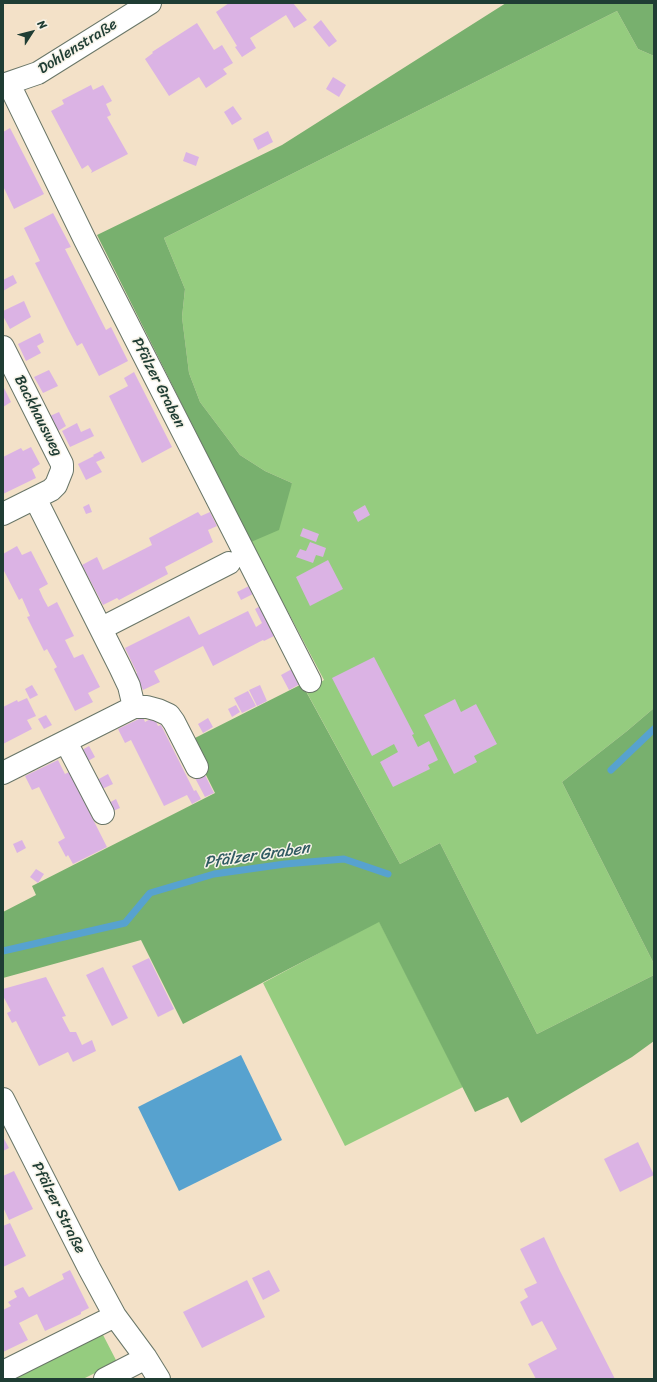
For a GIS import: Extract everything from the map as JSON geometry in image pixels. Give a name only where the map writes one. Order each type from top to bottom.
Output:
[{"type":"street","name":"Dohlenstraße","points":[[6,84],[38,73],[150,3]]},
{"type":"street","name":"Pfälzer Graben","points":[[6,84],[310,681]]},
{"type":"street","name":"Backhausweg","points":[[3,347],[62,464],[62,470],[56,485],[51,490],[3,514]]},
{"type":"street","points":[[35,498],[102,628],[129,686],[134,707]]},
{"type":"street","points":[[102,628],[229,563]]},
{"type":"street","points":[[3,773],[134,707],[147,707],[169,715],[196,766]]},
{"type":"street","points":[[66,742],[103,813]]},
{"type":"street","name":"Pfälzer Straße","points":[[3,1099],[115,1316],[146,1358],[159,1379]]},
{"type":"street","points":[[3,1372],[115,1316]]},
{"type":"street","points":[[105,1379],[146,1358]]},
{"type":"green space","points":[[506,3],[654,3],[654,56],[638,49],[617,11],[164,238],[185,289],[182,317],[189,373],[200,402],[240,455],[265,471],[292,483],[279,530],[251,542],[97,235],[282,145]]},
{"type":"green space","points":[[617,11],[638,49],[654,56],[654,708],[562,782],[654,964],[654,975],[537,1034],[440,843],[400,864],[306,691],[324,680],[251,542],[292,483],[265,471],[240,455],[200,402],[189,373],[182,317],[185,289],[164,238]]},
{"type":"green space","points":[[302,684],[400,864],[440,843],[537,1034],[654,975],[654,1041],[632,1057],[521,1123],[508,1097],[475,1112],[379,922],[183,1024],[141,940],[3,978],[3,912],[36,895],[32,886],[215,793],[189,741]]},
{"type":"green space","points":[[654,708],[654,964],[562,782]]},
{"type":"green space","points":[[379,921],[463,1087],[345,1146],[263,983]]},
{"type":"green space","points":[[102,1333],[117,1362],[83,1379],[13,1379]]},
{"type":"water","points":[[241,1055],[282,1140],[179,1191],[138,1107]]},
{"type":"building","points":[[229,3],[293,3],[307,20],[294,28],[286,15],[250,38],[256,48],[242,57],[216,12]]},
{"type":"building","points":[[321,20],[337,41],[329,47],[313,27]]},
{"type":"building","points":[[197,23],[214,50],[222,45],[233,63],[223,69],[227,74],[206,88],[199,77],[169,96],[145,59],[153,53],[152,52]]},
{"type":"building","points":[[333,77],[346,85],[339,97],[326,89]]},
{"type":"building","points":[[91,85],[93,90],[103,85],[112,101],[106,104],[111,115],[107,117],[128,154],[91,173],[92,171],[88,165],[82,169],[51,111],[64,104],[62,100]]},
{"type":"building","points":[[233,106],[242,119],[232,125],[224,112]]},
{"type":"building","points":[[10,128],[44,194],[14,209],[3,186],[3,132]]},
{"type":"building","points":[[268,131],[273,142],[258,150],[253,139]]},
{"type":"building","points":[[186,152],[199,157],[196,166],[183,161]]},
{"type":"building","points":[[53,213],[71,247],[65,249],[106,330],[111,327],[128,361],[99,376],[82,343],[77,346],[68,329],[35,263],[40,261],[24,228]]},
{"type":"building","points":[[13,275],[17,283],[3,291],[3,280]]},
{"type":"building","points":[[24,301],[31,317],[10,329],[3,316],[3,311]]},
{"type":"building","points":[[40,333],[44,342],[37,346],[41,353],[26,361],[18,344]]},
{"type":"building","points":[[49,370],[58,386],[43,393],[34,377]]},
{"type":"building","points":[[134,372],[172,447],[142,463],[109,396],[128,386],[124,378]]},
{"type":"building","points":[[3,386],[11,402],[3,407]]},
{"type":"building","points":[[59,412],[66,426],[58,431],[50,416]]},
{"type":"building","points":[[77,423],[81,432],[90,428],[94,436],[70,447],[62,431]]},
{"type":"building","points":[[31,447],[40,464],[32,469],[36,478],[3,494],[3,457],[21,448],[23,451]]},
{"type":"building","points":[[101,451],[105,458],[96,462],[102,472],[86,480],[78,464]]},
{"type":"building","points":[[89,504],[92,512],[86,514],[83,507]]},
{"type":"building","points":[[365,505],[370,515],[358,522],[353,512]]},
{"type":"building","points":[[198,512],[201,516],[210,512],[217,526],[208,530],[213,542],[165,567],[168,574],[119,600],[117,598],[103,605],[82,565],[97,557],[103,570],[152,545],[149,538]]},
{"type":"building","points":[[303,528],[319,534],[316,542],[300,536]]},
{"type":"building","points":[[310,542],[326,548],[323,557],[316,555],[313,563],[296,557],[300,549],[306,551]]},
{"type":"building","points":[[17,546],[22,555],[31,551],[48,584],[39,589],[43,598],[48,607],[57,602],[74,636],[65,640],[74,658],[83,654],[100,687],[88,693],[93,702],[75,711],[54,669],[57,667],[47,649],[44,651],[27,617],[30,616],[22,598],[19,600],[3,569],[3,554]]},
{"type":"building","points":[[328,560],[343,589],[310,606],[296,577]]},
{"type":"building","points":[[251,585],[255,593],[241,600],[237,592]]},
{"type":"building","points":[[262,605],[276,635],[264,641],[263,640],[213,666],[203,646],[154,671],[160,682],[143,690],[125,648],[189,616],[199,635],[248,611],[256,627],[262,623],[255,609]]},
{"type":"building","points":[[374,657],[414,734],[412,735],[418,747],[429,741],[438,760],[428,765],[430,769],[393,787],[380,762],[398,752],[394,744],[372,756],[332,678]]},
{"type":"building","points":[[292,669],[300,684],[289,690],[281,675]]},
{"type":"building","points":[[32,685],[38,695],[30,699],[25,689]]},
{"type":"building","points":[[260,685],[267,701],[257,706],[249,690]]},
{"type":"building","points":[[248,691],[256,706],[242,713],[234,698]]},
{"type":"building","points":[[27,698],[36,716],[27,720],[32,729],[3,744],[3,707],[17,700],[18,702]]},
{"type":"building","points":[[455,699],[461,712],[476,704],[497,744],[474,756],[477,762],[454,774],[424,715]]},
{"type":"building","points":[[236,705],[240,712],[232,717],[228,709]]},
{"type":"building","points":[[46,715],[52,725],[44,729],[38,719]]},
{"type":"building","points":[[143,717],[145,722],[154,717],[158,726],[161,725],[194,791],[196,790],[201,799],[192,804],[187,795],[164,806],[131,740],[125,743],[118,729]]},
{"type":"building","points":[[208,718],[213,727],[203,733],[198,724]]},
{"type":"building","points":[[89,746],[95,757],[88,761],[82,750]]},
{"type":"building","points":[[58,760],[65,774],[69,772],[107,847],[73,864],[68,855],[66,857],[58,842],[65,838],[39,787],[32,790],[25,776]]},
{"type":"building","points":[[204,773],[214,793],[205,797],[195,778]]},
{"type":"building","points":[[108,774],[113,784],[102,789],[97,780]]},
{"type":"building","points":[[116,799],[120,808],[113,811],[109,803]]},
{"type":"building","points":[[22,840],[26,848],[17,853],[13,844]]},
{"type":"building","points":[[36,869],[44,874],[38,883],[30,877]]},
{"type":"building","points":[[149,958],[174,1009],[158,1017],[132,966]]},
{"type":"building","points":[[103,967],[128,1018],[112,1026],[86,975]]},
{"type":"building","points":[[46,977],[66,1016],[62,1017],[70,1032],[76,1032],[82,1045],[92,1040],[96,1051],[73,1062],[68,1052],[39,1066],[16,1021],[12,1023],[7,1013],[11,1011],[3,996],[3,989]]},
{"type":"building","points":[[3,1137],[9,1148],[3,1151]]},
{"type":"building","points":[[638,1142],[654,1175],[620,1192],[604,1159]]},
{"type":"building","points":[[14,1171],[33,1209],[9,1220],[3,1207],[3,1176]]},
{"type":"building","points":[[10,1223],[26,1256],[3,1267],[3,1226]]},
{"type":"building","points":[[544,1237],[615,1379],[536,1379],[528,1364],[557,1349],[542,1321],[532,1326],[520,1302],[528,1297],[524,1289],[537,1283],[520,1249]]},
{"type":"building","points":[[70,1270],[89,1308],[81,1312],[81,1314],[45,1331],[37,1314],[19,1323],[28,1340],[3,1352],[3,1310],[11,1306],[8,1302],[17,1297],[14,1291],[23,1287],[29,1297],[64,1279],[62,1274]]},
{"type":"building","points":[[269,1270],[280,1291],[263,1300],[252,1278]]},
{"type":"building","points":[[247,1280],[265,1317],[202,1348],[183,1312]]},
{"type":"waterway","name":"Pfälzer Graben","points":[[611,770],[654,729]]},
{"type":"waterway","name":"Pfälzer Graben","points":[[3,951],[125,923],[150,893],[214,874],[285,864],[344,859],[388,874]]}]
